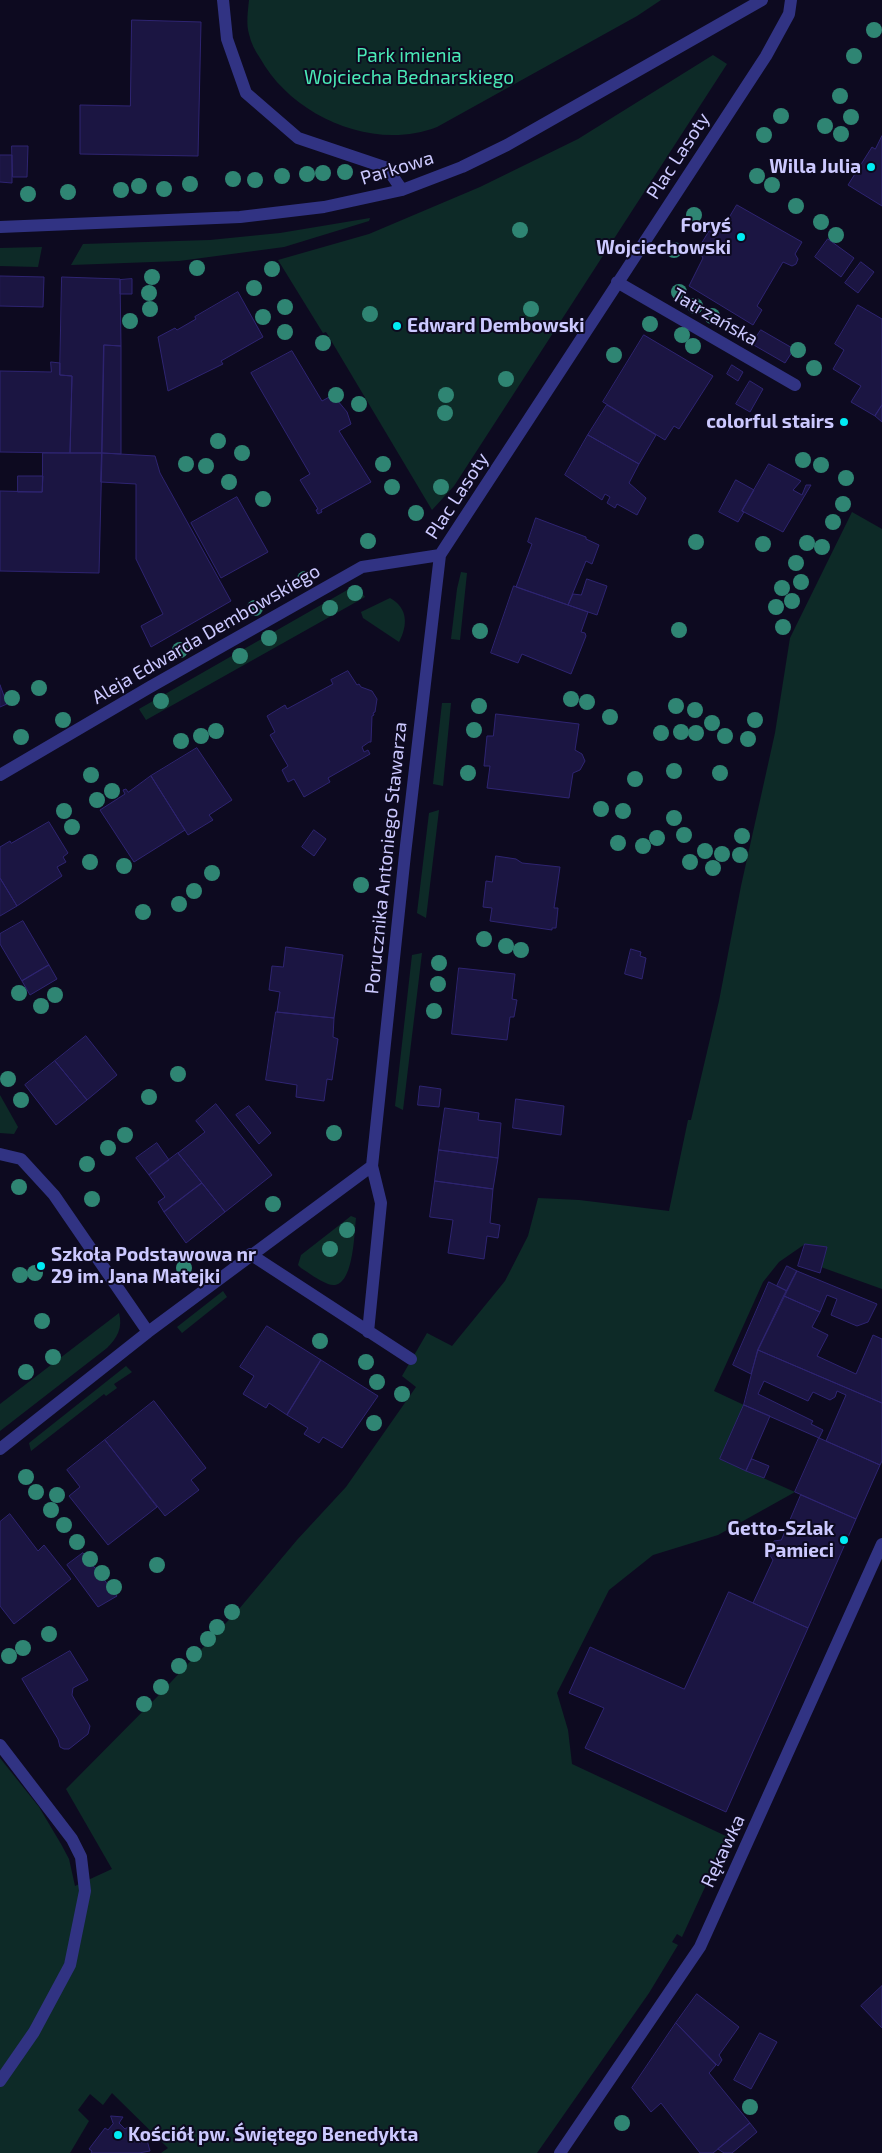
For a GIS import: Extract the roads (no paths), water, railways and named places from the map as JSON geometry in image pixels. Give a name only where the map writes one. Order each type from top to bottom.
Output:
[{"type":"street","points":[[223,0],[227,39],[246,93],[298,138],[387,168],[402,190]]},
{"type":"street","name":"Parkowa","points":[[0,227],[240,218],[324,207],[402,190],[462,167],[507,145],[762,0]]},
{"type":"street","name":"Plac Lasoty","points":[[440,555],[766,56],[789,14],[791,0]]},
{"type":"street","name":"Tatrzańska","points":[[617,282],[795,385]]},
{"type":"street","name":"Aleja Edwarda Dembowskiego","points":[[0,775],[158,682],[362,567],[440,555]]},
{"type":"street","name":"Porucznika Antoniego Stawarza","points":[[368,1332],[381,1203],[372,1166],[404,854],[440,555]]},
{"type":"street","points":[[0,1154],[21,1159],[54,1195],[148,1332]]},
{"type":"street","points":[[0,1448],[250,1254],[372,1166]]},
{"type":"street","points":[[250,1254],[410,1358]]},
{"type":"street","name":"Rękawka","points":[[560,2153],[700,1947],[878,1565],[882,1544]]},
{"type":"street","points":[[0,1745],[72,1839],[82,1857],[85,1891],[80,1926],[70,1965],[34,2032],[0,2081]]},
{"type":"place","name":"Willa Julia","points":[[871,167]]},
{"type":"place","name":"Foryś Wojciechowski","points":[[741,237]]},
{"type":"place","name":"Edward Dembowski","points":[[397,326]]},
{"type":"place","name":"colorful stairs","points":[[844,422]]},
{"type":"place","name":"Szkoła Podstawowa nr 29 im. Jana Matejki","points":[[41,1266]]},
{"type":"place","name":"Getto-Szlak Pamieci","points":[[844,1540]]},
{"type":"place","name":"Kościół pw. Świętego Benedykta","points":[[118,2135]]},
{"type":"park label","name":"Park imienia Wojciecha Bednarskiego","points":[[409,67]]}]
